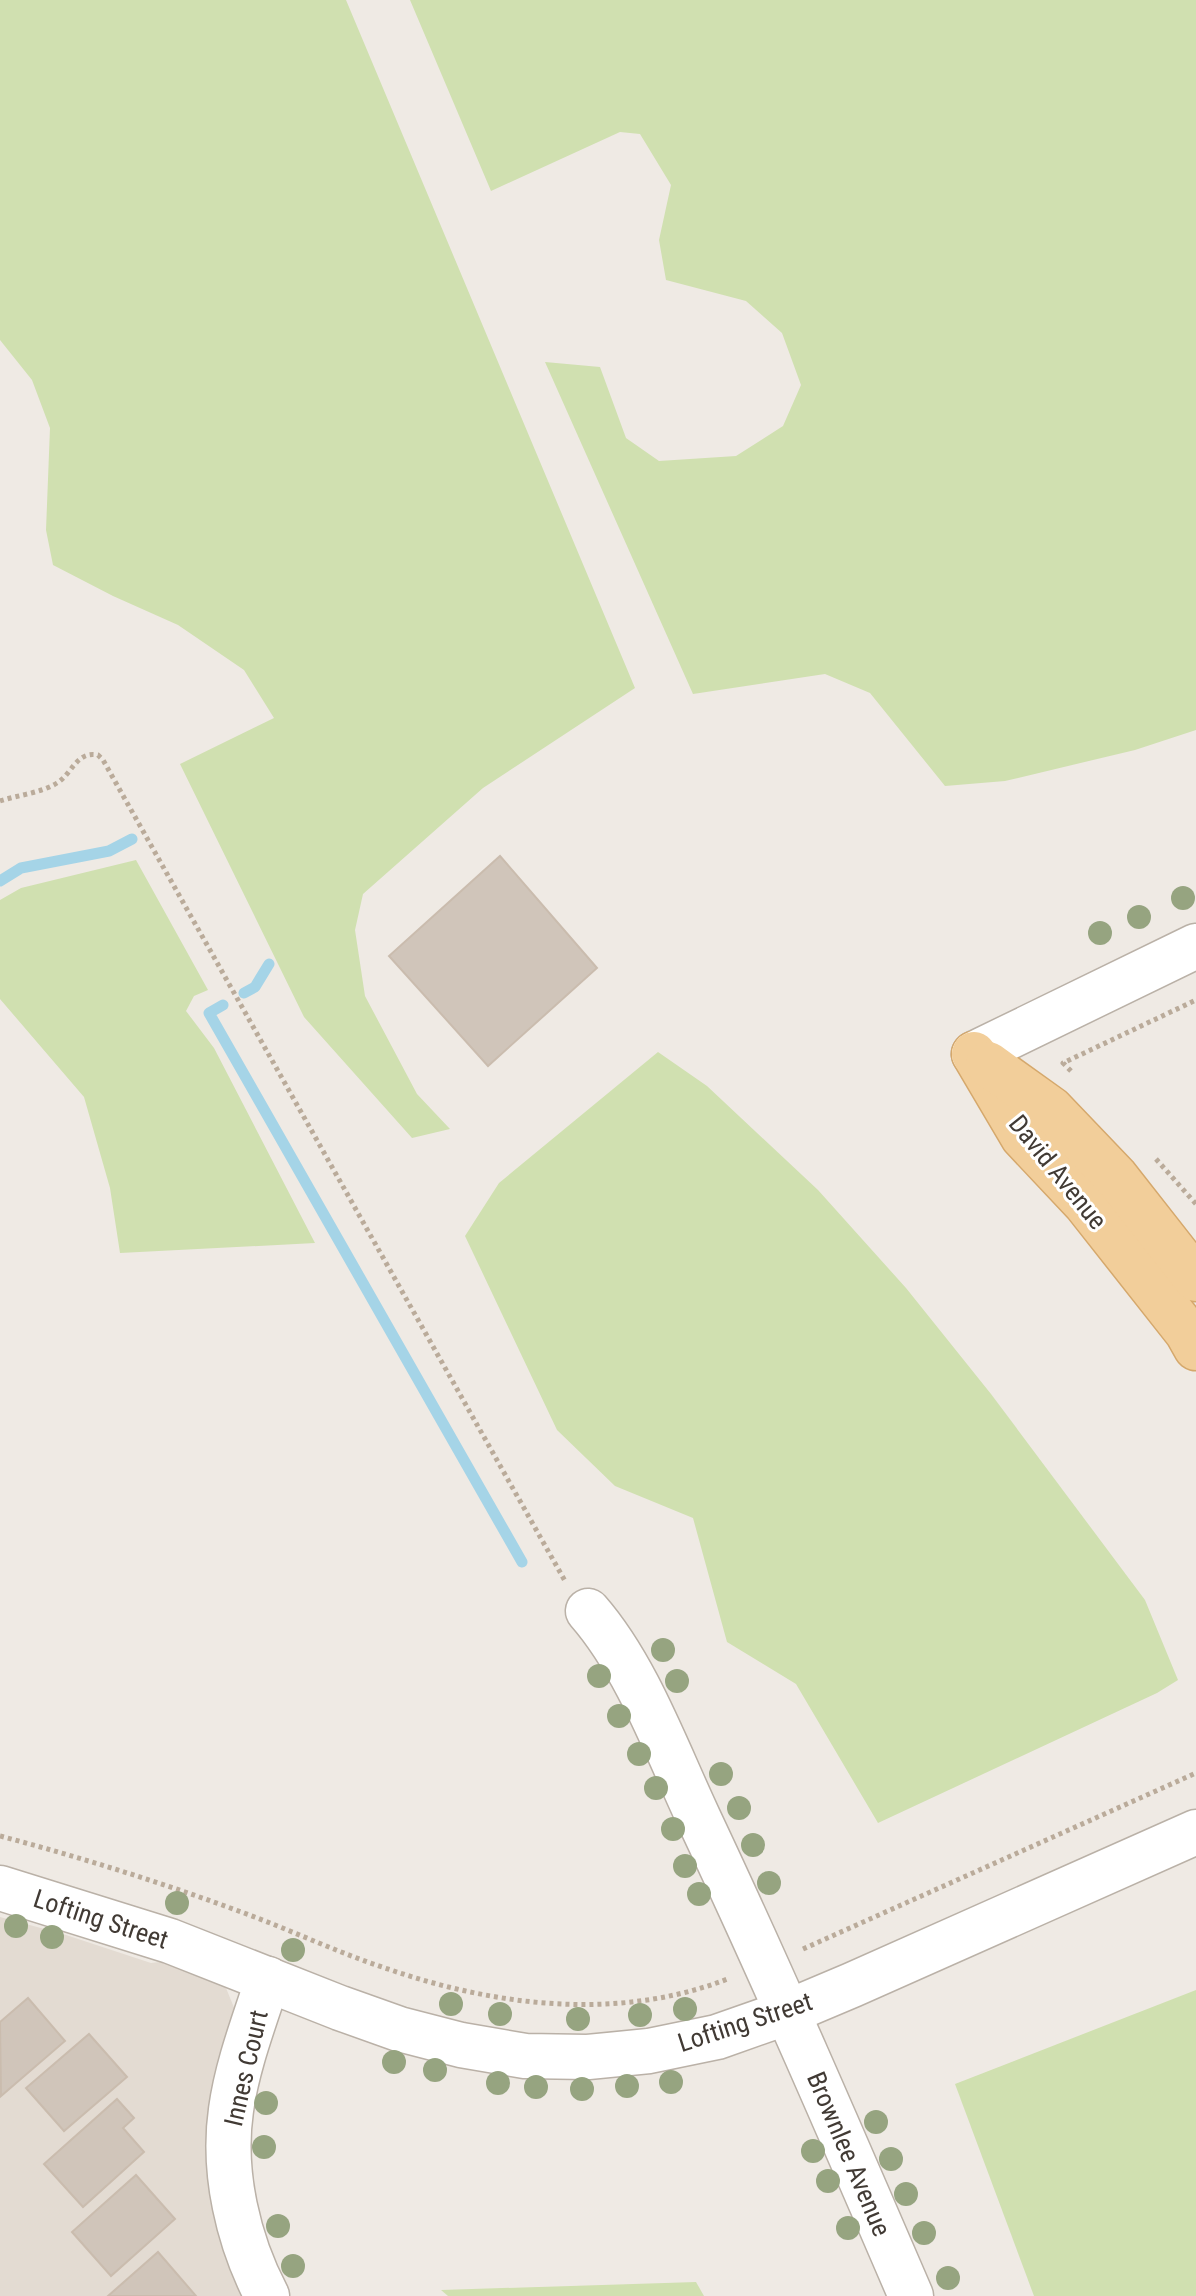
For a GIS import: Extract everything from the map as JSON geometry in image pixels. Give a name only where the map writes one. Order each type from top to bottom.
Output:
[{"type":"main road","name":"David Avenue","points":[[974,1054],[1051,1109],[1116,1177],[1196,1279]]},
{"type":"main road","name":"David Avenue","points":[[974,1054],[1023,1137],[1086,1204],[1187,1332],[1196,1348]]},
{"type":"street","points":[[974,1054],[1196,946]]},
{"type":"street","name":"Brownlee Avenue","points":[[575,1594],[620,1654],[646,1706],[788,2012],[911,2296]]},
{"type":"street","name":"Lofting Street","points":[[0,1888],[170,1941],[399,2029],[461,2045],[525,2056],[588,2057],[649,2051],[717,2037],[788,2012],[1196,1832]]},
{"type":"street","name":"Innes Court","points":[[267,2296],[244,2244],[233,2198],[229,2155],[230,2111],[240,2067],[268,1979]]},
{"type":"path","points":[[0,801],[56,784],[87,754],[98,755],[103,760],[575,1594]]},
{"type":"path","points":[[1063,1063],[1196,1000]]},
{"type":"path","points":[[814,1945],[1196,1773]]},
{"type":"path","points":[[0,1836],[86,1858],[245,1913],[391,1970],[472,1993],[547,2005],[617,2004],[688,1992],[715,1984]]},
{"type":"shaded area","points":[[0,1917],[151,1963],[168,1961],[220,1981],[226,1988],[235,2010],[250,2296],[0,2296]]},
{"type":"green space","points":[[0,0],[346,0],[635,688],[483,788],[363,894],[355,930],[365,996],[417,1094],[450,1129],[412,1138],[304,1017],[180,764],[274,718],[244,670],[178,625],[53,565],[46,530],[50,428],[32,380],[0,340]]},
{"type":"green space","points":[[410,0],[1196,0],[1196,730],[1135,750],[1005,781],[945,786],[870,693],[825,674],[693,694],[545,362],[600,367],[626,438],[659,461],[736,456],[783,426],[801,385],[782,333],[746,301],[666,280],[659,240],[671,185],[640,134],[620,132],[491,191]]},
{"type":"green space","points":[[136,860],[208,990],[194,996],[186,1011],[214,1048],[315,1243],[120,1253],[110,1188],[84,1097],[0,999],[0,900],[21,888]]},
{"type":"green space","points":[[658,1052],[707,1086],[818,1190],[906,1288],[991,1394],[1145,1600],[1178,1680],[1157,1693],[878,1823],[796,1684],[727,1642],[693,1518],[615,1486],[557,1430],[465,1236],[499,1183]]},
{"type":"green space","points":[[1196,1990],[1196,2296],[1034,2296],[955,2084]]},
{"type":"green space","points":[[696,2282],[704,2296],[448,2296],[441,2290]]},
{"type":"building","points":[[500,856],[597,968],[488,1066],[389,956]]},
{"type":"building","points":[[28,1998],[65,2041],[1,2096],[0,2022]]},
{"type":"building","points":[[89,2034],[127,2077],[64,2131],[26,2088]]},
{"type":"building","points":[[117,2099],[134,2118],[123,2128],[144,2152],[83,2207],[44,2164]]},
{"type":"building","points":[[136,2175],[175,2219],[111,2276],[72,2232]]},
{"type":"building","points":[[158,2252],[196,2296],[108,2296]]},
{"type":"waterway","points":[[0,881],[21,868],[109,851],[132,839]]},
{"type":"waterway","points":[[244,993],[255,987],[269,964]]},
{"type":"waterway","points":[[223,1005],[209,1013],[522,1562]]}]
